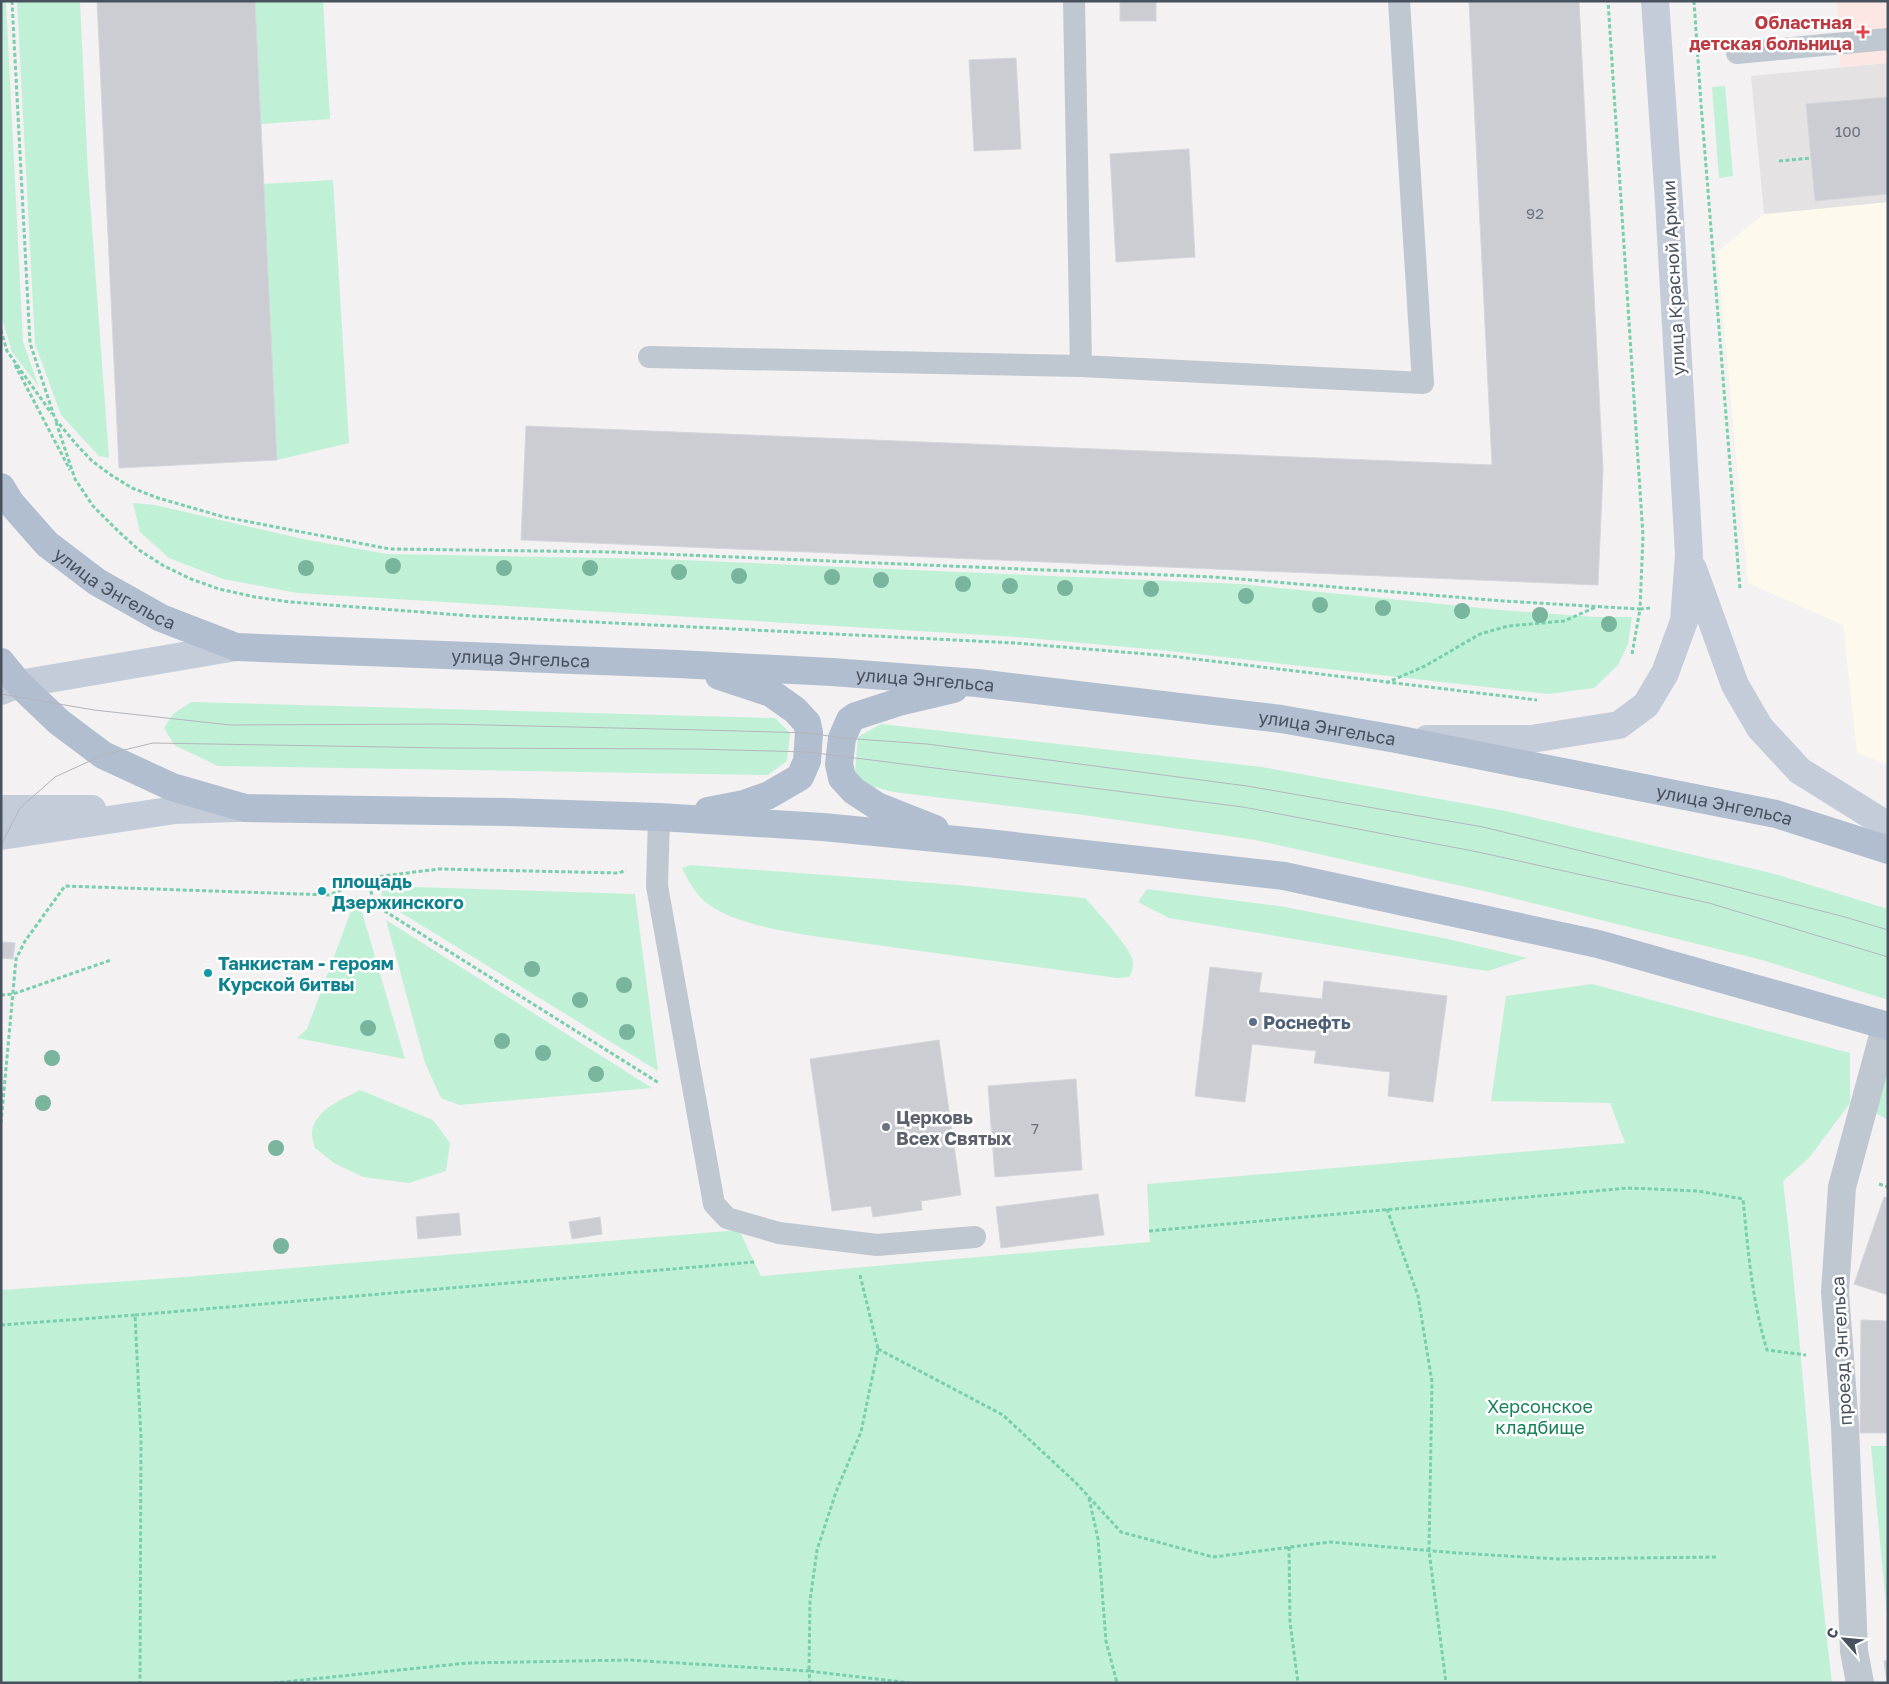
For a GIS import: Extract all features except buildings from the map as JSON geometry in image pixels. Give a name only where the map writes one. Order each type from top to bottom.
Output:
[{"type":"main road","name":"улица Красной Армии","points":[[1655,1],[1669,202],[1689,555]]},
{"type":"main road","name":"улица Энгельса","points":[[1,487],[10,502],[47,544],[97,582],[161,618],[236,647],[678,664],[977,683],[1281,719],[1396,739],[1776,814],[1888,850]]},
{"type":"main road","points":[[1396,739],[1531,738],[1619,725],[1646,705],[1665,673],[1684,621],[1689,555]]},
{"type":"main road","points":[[1689,555],[1735,685],[1760,728],[1800,771],[1888,826]]},
{"type":"main road","points":[[10,688],[236,647]]},
{"type":"main road","points":[[1,662],[10,688],[103,754],[172,787],[245,808]]},
{"type":"main road","points":[[659,817],[744,804],[769,795],[800,777],[807,761],[809,733],[807,723],[795,710],[771,692],[678,664]]},
{"type":"main road","points":[[964,841],[877,806],[854,791],[842,778],[838,764],[842,738],[850,720],[856,716],[899,702],[977,683]]},
{"type":"main road","points":[[1,809],[175,810],[245,808],[506,812],[659,817],[823,827],[1284,876],[1598,944],[1887,1025]]},
{"type":"main road","points":[[1,836],[175,810]]},
{"type":"street","name":"проезд Энгельса","points":[[1860,1683],[1854,1651],[1845,1426],[1835,1292],[1842,1187],[1887,1025]]},
{"type":"lane","points":[[1074,1],[1081,366]]},
{"type":"lane","points":[[649,357],[1081,366],[1423,383],[1400,1]]},
{"type":"lane","points":[[1737,53],[1888,38]]},
{"type":"lane","points":[[659,817],[657,886],[714,1204],[727,1218],[779,1233],[877,1244],[975,1236]]},
{"type":"path","points":[[12,1],[30,343],[75,479]]},
{"type":"path","points":[[1608,1],[1643,536],[1640,609],[1632,655]]},
{"type":"path","points":[[1694,1],[1740,595]]},
{"type":"path","points":[[1779,161],[1811,158]]},
{"type":"path","points":[[1,330],[8,351],[75,479],[93,506],[139,550],[164,566],[191,579],[219,589],[290,602],[472,616],[1015,643],[1180,657],[1539,701]]},
{"type":"path","points":[[8,351],[55,419],[92,461],[132,488],[158,498],[224,517],[390,548],[613,552],[1214,577],[1493,600],[1640,609]]},
{"type":"path","points":[[1386,683],[1426,666],[1480,634],[1508,626],[1564,622],[1596,607]]},
{"type":"path","points":[[1,1123],[16,959],[25,941],[65,886],[330,895],[368,878],[439,869],[619,873],[657,856]]},
{"type":"path","points":[[368,878],[375,905],[656,1081],[695,1099]]},
{"type":"path","points":[[1,995],[13,994],[111,960]]},
{"type":"path","points":[[1149,1231],[1628,1188],[1698,1191],[1743,1198],[1753,1289],[1759,1324],[1768,1350],[1801,1355],[1839,1352]]},
{"type":"path","points":[[1387,1210],[1418,1296],[1432,1382],[1429,1551],[1446,1683]]},
{"type":"path","points":[[1,1324],[135,1315],[758,1261]]},
{"type":"path","points":[[810,1683],[810,1601],[817,1550],[836,1492],[861,1432],[878,1349],[858,1269]]},
{"type":"path","points":[[135,1315],[141,1438],[140,1683]]},
{"type":"path","points":[[878,1349],[1003,1415],[1089,1497],[1121,1532],[1213,1557],[1330,1542],[1429,1551],[1558,1559],[1716,1557]]},
{"type":"path","points":[[1089,1497],[1098,1539],[1106,1641],[1117,1683]]},
{"type":"path","points":[[1289,1547],[1290,1622],[1298,1683]]},
{"type":"path","points":[[274,1683],[467,1663],[600,1660],[809,1671],[910,1683]]},
{"type":"shaded area","name":"Областная детская больница","points":[[1837,1],[1888,1],[1888,63],[1840,67]]},
{"type":"shaded area","points":[[1888,63],[1888,202],[1764,214],[1751,76]]},
{"type":"shaded area","points":[[1888,202],[1888,765],[1857,753],[1843,625],[1748,583],[1717,252],[1764,214]]},
{"type":"green space","points":[[1,1],[6,1],[23,342],[39,387],[12,352],[1,315]]},
{"type":"green space","points":[[17,1],[80,1],[88,173],[109,458],[99,456],[61,415],[35,344]]},
{"type":"green space","points":[[255,1],[323,1],[330,119],[261,124]]},
{"type":"green space","points":[[1725,86],[1733,176],[1719,178],[1712,87]]},
{"type":"green space","points":[[333,180],[349,443],[277,460],[263,184]]},
{"type":"green space","points":[[133,503],[155,505],[303,539],[387,554],[657,559],[1240,584],[1501,610],[1594,617],[1632,617],[1628,644],[1618,665],[1594,688],[1548,694],[1170,651],[1017,637],[297,593],[223,579],[169,558],[140,532]]},
{"type":"green space","points":[[191,702],[775,718],[790,733],[787,761],[768,775],[218,766],[174,745],[164,728],[173,714]]},
{"type":"green space","points":[[881,724],[1262,767],[1506,811],[1775,874],[1888,909],[1888,1000],[1762,960],[1484,891],[1255,840],[1084,815],[893,792],[867,785],[855,771],[858,737]]},
{"type":"green space","points":[[690,865],[958,885],[1085,898],[1124,944],[1132,958],[1133,966],[1129,977],[1117,978],[782,931],[741,920],[723,913],[708,904],[693,887],[682,868]]},
{"type":"green space","points":[[381,886],[635,894],[658,1071],[382,901]]},
{"type":"green space","points":[[1147,889],[1285,907],[1448,939],[1527,958],[1488,971],[1169,918],[1138,902]]},
{"type":"green space","points":[[357,895],[405,1059],[297,1038],[307,1029]]},
{"type":"green space","points":[[386,920],[652,1088],[459,1105],[441,1098],[425,1063]]},
{"type":"green space","name":"Херсонское кладбище","points":[[1592,984],[1850,1053],[1850,1103],[1809,1158],[1783,1181],[1832,1683],[1,1683],[1,1290],[185,1277],[739,1230],[761,1276],[1150,1242],[1147,1184],[1625,1143],[1610,1103],[1491,1101],[1506,996]]},
{"type":"green space","points":[[1888,1067],[1888,1120],[1874,1112]]},
{"type":"green space","points":[[360,1090],[433,1120],[450,1143],[446,1171],[409,1183],[363,1177],[334,1163],[315,1148],[312,1132],[318,1117],[330,1106]]},
{"type":"green space","points":[[1871,1446],[1888,1446],[1888,1626]]},
{"type":"tram line","points":[[1,694],[94,710],[230,725],[442,724],[703,730],[809,733],[842,738],[927,744],[1247,786],[1483,827],[1716,884],[1888,930]]},
{"type":"tram line","points":[[1,845],[20,808],[55,777],[103,755],[153,743],[808,752],[1243,807],[1478,852],[1709,903],[1888,957]]},
{"type":"place","name":"Областная детская больница","points":[[1863,32]]},
{"type":"place","name":"площадь Дзержинского","points":[[322,891]]},
{"type":"place","name":"Танкистам - героям Курской битвы","points":[[208,973]]},
{"type":"place","name":"Роснефть","points":[[1253,1022]]},
{"type":"place","name":"Церковь Всех Святых","points":[[886,1127]]}]
